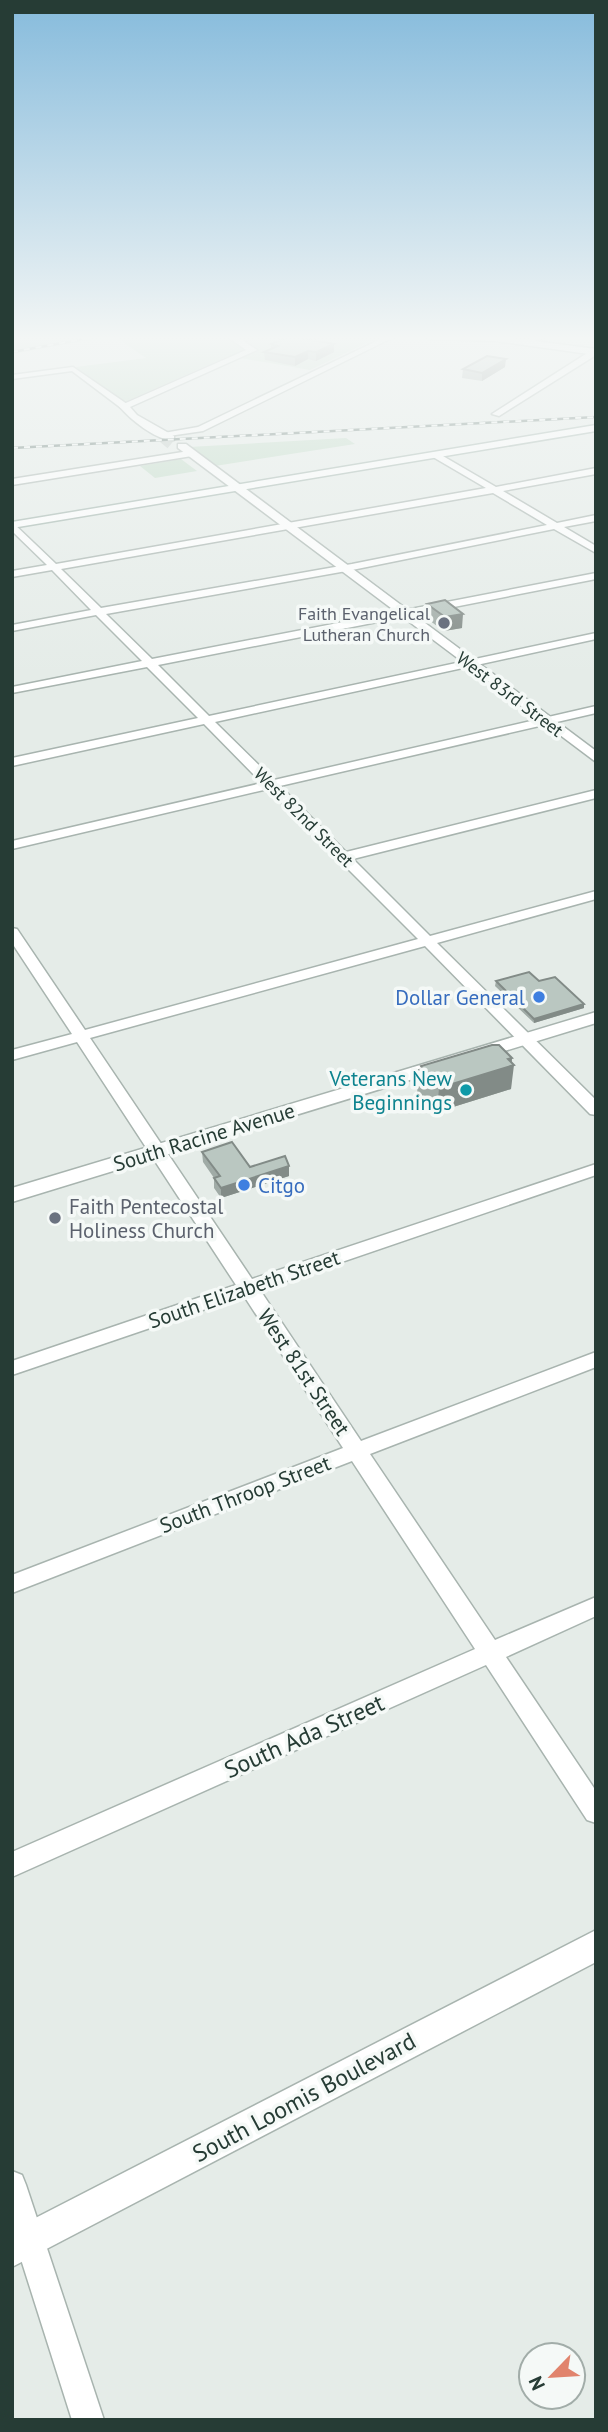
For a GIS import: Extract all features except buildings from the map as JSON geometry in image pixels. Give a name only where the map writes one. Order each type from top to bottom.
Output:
[{"type":"street","points":[[12,482],[151,449]]},
{"type":"street","name":"West 83rd Street","points":[[182,449],[596,758]]},
{"type":"street","points":[[12,525],[464,449]]},
{"type":"street","points":[[436,454],[596,550]]},
{"type":"street","points":[[12,573],[596,471]]},
{"type":"street","points":[[12,628],[596,518]]},
{"type":"street","name":"West 82nd Street","points":[[12,525],[596,1110]]},
{"type":"street","points":[[12,690],[596,576]]},
{"type":"street","points":[[12,762],[596,636]]},
{"type":"street","points":[[12,845],[596,709]]},
{"type":"street","points":[[344,857],[596,794]]},
{"type":"street","points":[[12,1055],[596,895]]},
{"type":"street","name":"West 81st Street","points":[[14,937],[596,1812]]},
{"type":"street","name":"South Racine Avenue","points":[[12,1195],[596,1017]]},
{"type":"street","name":"South Elizabeth Street","points":[[12,1368],[596,1169]]},
{"type":"street","name":"South Throop Street","points":[[12,1584],[596,1359]]},
{"type":"street","name":"South Ada Street","points":[[12,1865],[596,1606]]},
{"type":"street","name":"South Loomis Boulevard","points":[[21,2245],[596,1945]]},
{"type":"street","points":[[12,2185],[21,2245],[88,2420]]},
{"type":"green space","points":[[192,449],[320,449],[215,466]]},
{"type":"green space","points":[[181,459],[197,471],[155,478],[140,466]]},
{"type":"place","name":"Faith Evangelical Lutheran Church","points":[[444,623]]},
{"type":"place","name":"Dollar General","points":[[539,997]]},
{"type":"place","name":"Veterans New Beginnings","points":[[466,1090]]},
{"type":"place","name":"Citgo","points":[[244,1185]]},
{"type":"place","name":"Faith Pentecostal Holiness Church","points":[[55,1218]]}]
